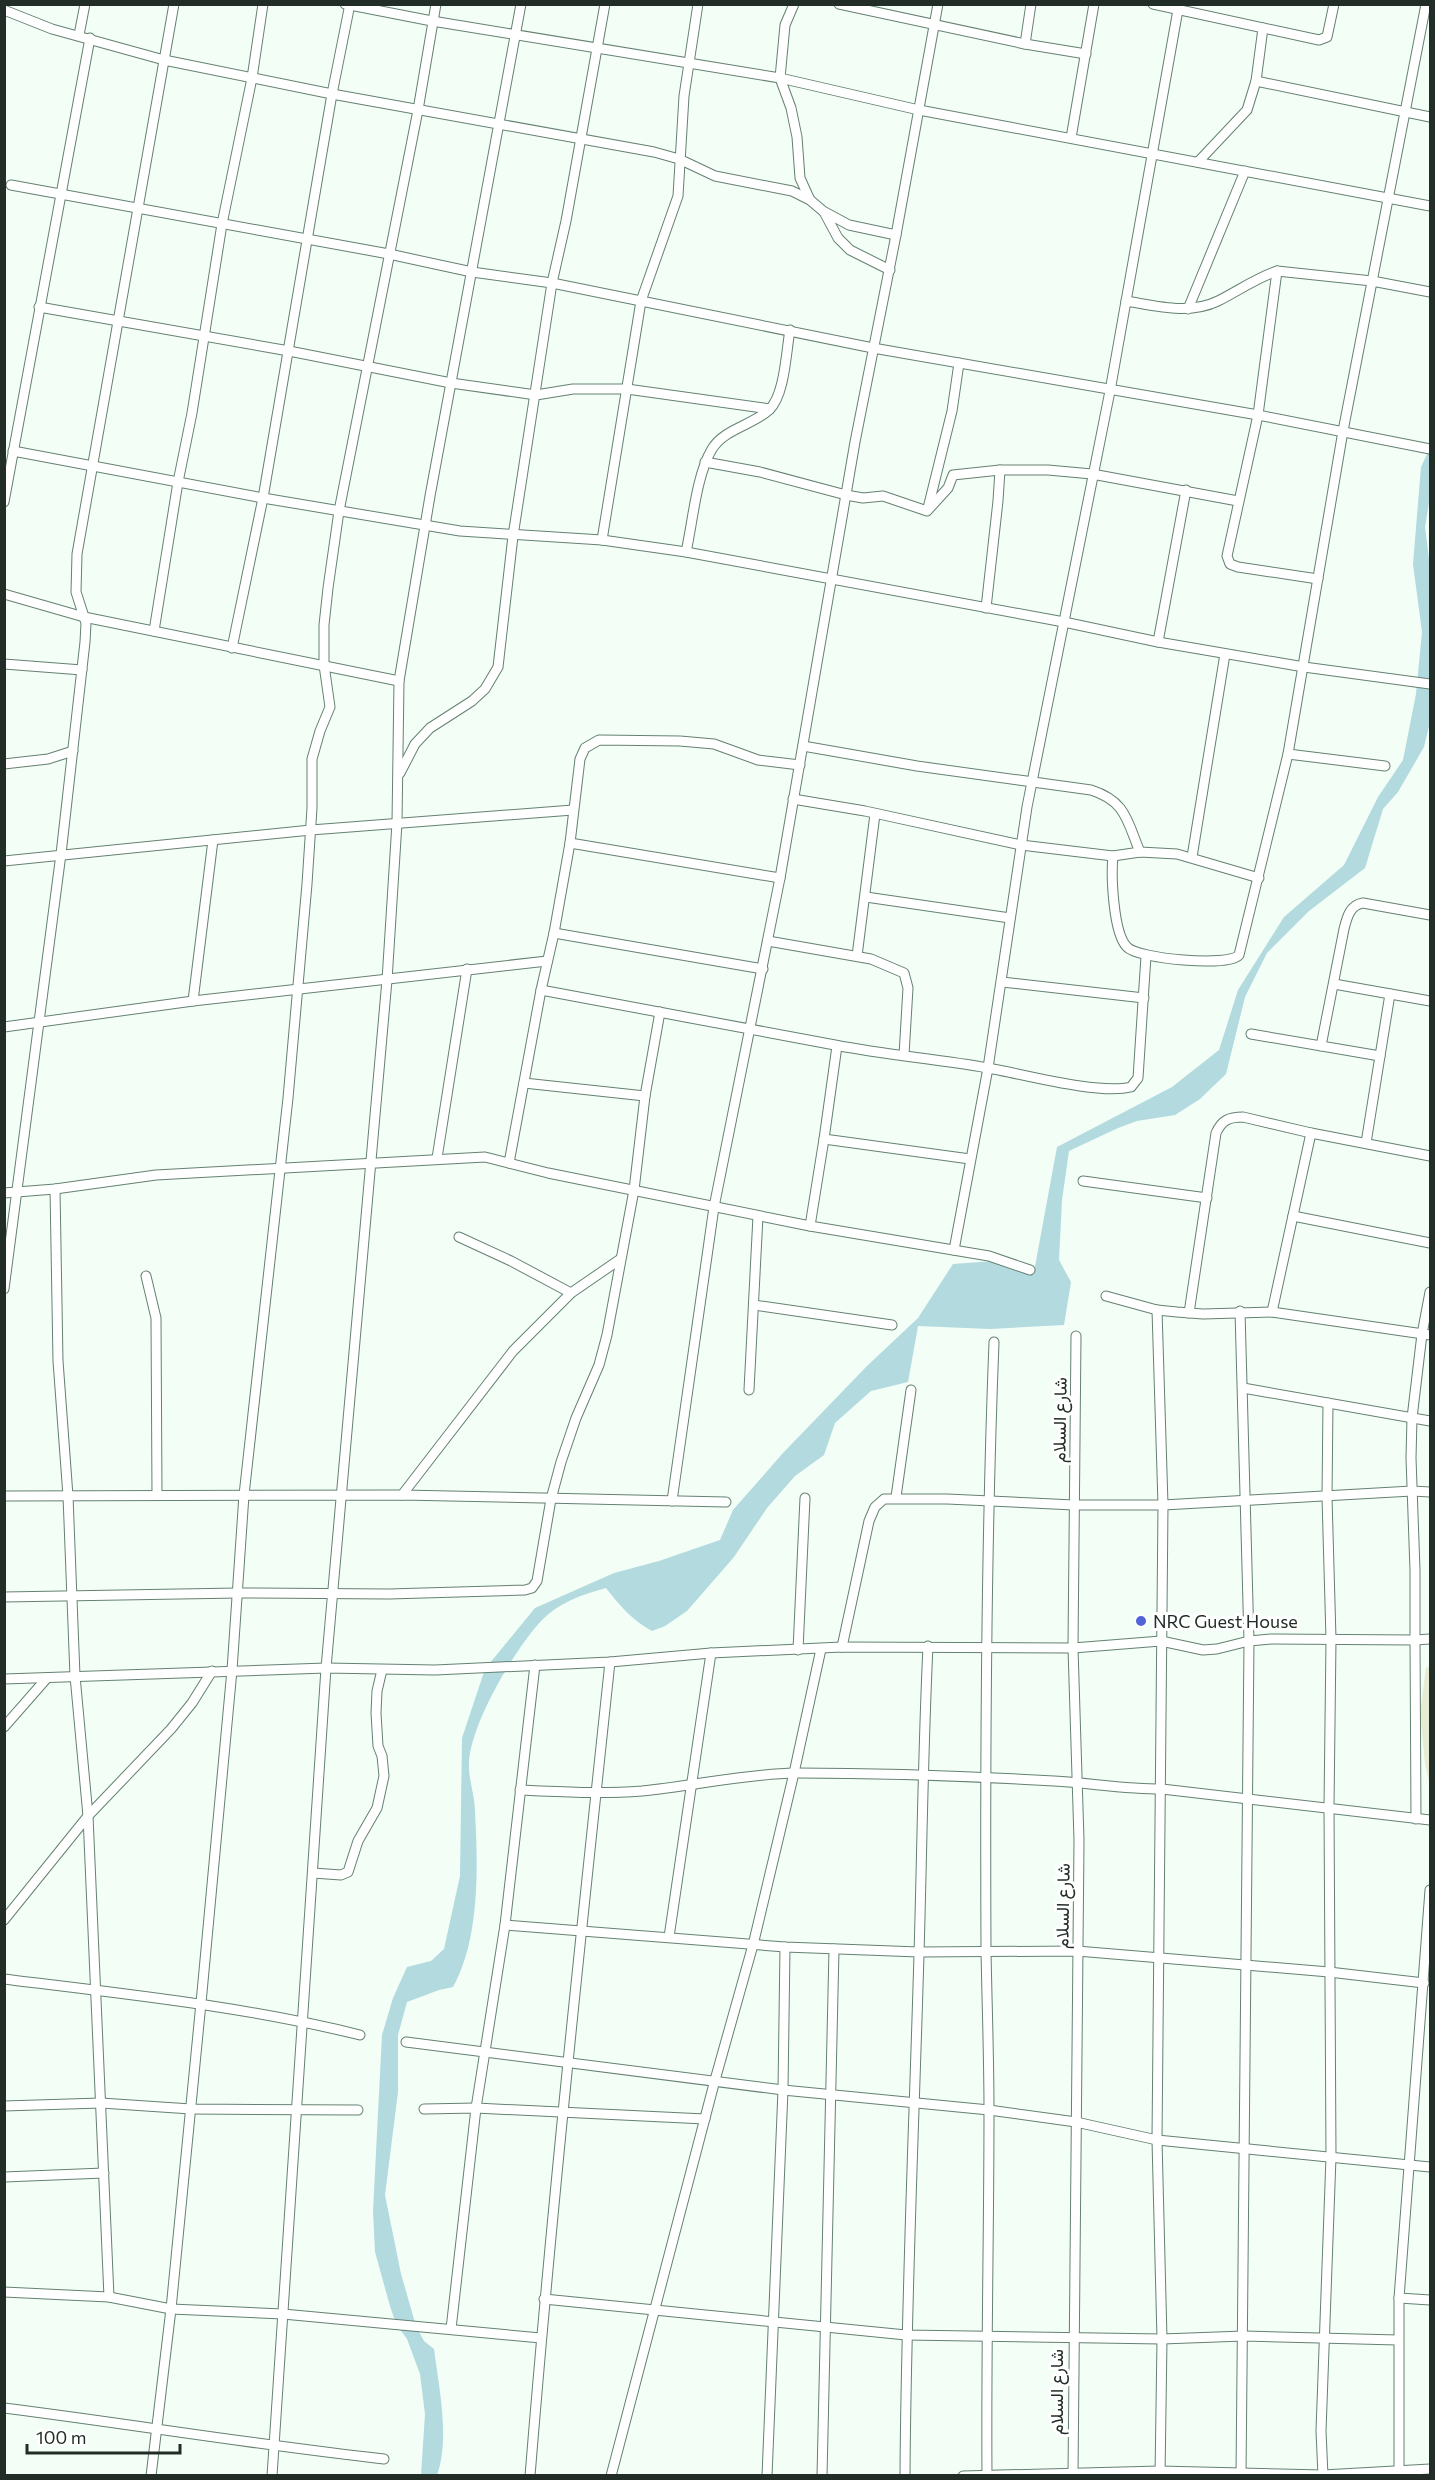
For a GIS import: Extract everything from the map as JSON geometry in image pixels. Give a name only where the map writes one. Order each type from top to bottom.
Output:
[{"type":"street","points":[[79,35],[85,4]]},
{"type":"street","points":[[4,1289],[61,854],[82,670],[86,628],[76,592],[77,554],[174,4]]},
{"type":"street","points":[[154,632],[222,224],[252,78],[263,4]]},
{"type":"street","points":[[151,2475],[171,2309],[191,2109],[232,1670],[244,1494],[281,1169],[310,830],[312,759],[330,707],[324,665],[324,625],[339,511],[418,110],[436,4]]},
{"type":"street","points":[[272,2475],[326,1668],[387,981],[397,823],[399,681],[425,526],[521,4]]},
{"type":"street","points":[[398,777],[415,744],[430,728],[472,701],[495,675],[513,536],[552,283],[605,4]]},
{"type":"street","points":[[602,540],[641,301],[678,196],[679,159],[689,63],[698,4]]},
{"type":"street","points":[[794,4],[785,25],[780,78],[795,127],[800,178],[810,200]]},
{"type":"street","points":[[839,4],[1025,44],[1086,54]]},
{"type":"street","points":[[672,1501],[714,1207],[752,1028],[780,878],[846,495],[890,270],[938,4]]},
{"type":"street","points":[[1025,44],[1030,4]]},
{"type":"street","points":[[1071,138],[1094,4]]},
{"type":"street","points":[[1153,4],[1178,7],[1263,28],[1323,39],[1329,32],[1334,4]]},
{"type":"street","points":[[1113,856],[1111,883],[1122,938],[1129,949],[1146,956],[1210,961],[1236,958],[1241,949],[1288,754],[1343,431],[1426,4]]},
{"type":"street","points":[[232,648],[264,498],[348,5],[780,78],[919,110],[1431,206]]},
{"type":"street","points":[[954,1250],[988,1068],[1021,845],[1110,391],[1178,7]]},
{"type":"street","points":[[4,10],[44,26],[164,60],[679,159],[715,176],[782,188],[810,200],[849,225],[896,235]]},
{"type":"street","points":[[1198,162],[1247,110],[1256,81],[1263,28]]},
{"type":"street","points":[[4,502],[90,38]]},
{"type":"street","points":[[1256,81],[1431,117]]},
{"type":"street","points":[[1188,309],[1245,171]]},
{"type":"street","points":[[11,185],[389,254],[472,272],[552,283],[873,348],[1258,415],[1431,449]]},
{"type":"street","points":[[824,211],[838,238],[850,250],[890,270]]},
{"type":"street","points":[[1126,301],[1188,309],[1215,302],[1262,276],[1277,271],[1372,281],[1431,292]]},
{"type":"street","points":[[1277,271],[1258,415],[1227,556],[1230,564],[1238,567],[1318,579]]},
{"type":"street","points":[[39,307],[289,351],[451,383],[536,394],[573,389],[627,388],[770,409]]},
{"type":"street","points":[[686,552],[705,462],[713,447],[721,440],[770,409],[779,392],[790,330]]},
{"type":"street","points":[[927,510],[952,411],[959,363]]},
{"type":"street","points":[[13,451],[425,526],[513,536],[602,540],[686,552],[1225,654],[1431,684]]},
{"type":"street","points":[[705,462],[760,472],[846,495],[863,498],[884,496],[927,510]]},
{"type":"street","points":[[927,510],[948,488],[953,475],[1000,470],[1048,470],[1092,474],[1238,501]]},
{"type":"street","points":[[986,608],[1000,470]]},
{"type":"street","points":[[1158,642],[1186,490]]},
{"type":"street","points":[[4,594],[84,617],[399,681]]},
{"type":"street","points":[[1192,857],[1225,654]]},
{"type":"street","points":[[4,664],[82,670]]},
{"type":"street","points":[[510,1162],[570,843],[581,753],[588,745],[599,740],[702,743],[714,744],[758,760],[800,765]]},
{"type":"street","points":[[803,746],[917,766],[1091,790],[1111,798],[1125,815],[1140,852]]},
{"type":"street","points":[[4,764],[48,759],[73,751]]},
{"type":"street","points":[[1288,754],[1385,766]]},
{"type":"street","points":[[793,799],[1021,845],[1113,856],[1140,852],[1192,857],[1259,878]]},
{"type":"street","points":[[4,861],[310,830],[573,810]]},
{"type":"street","points":[[857,956],[876,814]]},
{"type":"street","points":[[193,1001],[213,840]]},
{"type":"street","points":[[570,843],[780,878]]},
{"type":"street","points":[[866,897],[1010,918]]},
{"type":"street","points":[[1321,1046],[1346,918],[1354,906],[1363,903],[1431,915]]},
{"type":"street","points":[[554,933],[763,969]]},
{"type":"street","points":[[768,941],[880,961],[904,973],[908,988],[904,1055]]},
{"type":"street","points":[[541,990],[752,1028],[837,1046],[988,1068],[1070,1084],[1102,1088],[1131,1087],[1138,1078],[1146,956]]},
{"type":"street","points":[[4,1027],[193,1001],[387,981],[467,969],[547,962]]},
{"type":"street","points":[[437,1158],[467,969]]},
{"type":"street","points":[[1002,982],[1143,998]]},
{"type":"street","points":[[1334,984],[1431,1001]]},
{"type":"street","points":[[1366,1143],[1390,994]]},
{"type":"street","points":[[4,1597],[334,1592],[388,1594],[528,1590],[536,1585],[551,1499],[561,1462],[576,1418],[599,1365],[604,1345],[634,1190],[645,1096],[660,1012]]},
{"type":"street","points":[[1251,1034],[1380,1056]]},
{"type":"street","points":[[810,1226],[837,1046]]},
{"type":"street","points":[[524,1083],[645,1096]]},
{"type":"street","points":[[1189,1313],[1215,1133],[1224,1121],[1232,1117],[1243,1117],[1311,1133],[1431,1156]]},
{"type":"street","points":[[1272,1312],[1311,1133]]},
{"type":"street","points":[[824,1139],[970,1159]]},
{"type":"street","points":[[4,1193],[55,1190],[156,1175],[485,1157],[548,1173],[758,1216],[989,1256],[1030,1270]]},
{"type":"street","points":[[1083,1181],[1207,1197]]},
{"type":"street","points":[[55,1190],[58,1361],[68,1496],[75,1676],[88,1816],[109,2297]]},
{"type":"street","points":[[748,1390],[758,1216]]},
{"type":"street","points":[[1293,1216],[1431,1243]]},
{"type":"street","points":[[459,1238],[512,1261],[572,1293]]},
{"type":"street","points":[[402,1495],[513,1351],[572,1293],[619,1260]]},
{"type":"street","points":[[146,1276],[156,1318],[158,1496]]},
{"type":"street","points":[[1416,1819],[1416,1570],[1412,1491],[1412,1418],[1431,1292]]},
{"type":"street","points":[[1106,1296],[1157,1310],[1189,1313],[1272,1312],[1426,1335]]},
{"type":"street","points":[[754,1305],[892,1325]]},
{"type":"street","points":[[1157,1310],[1163,1505],[1157,2140],[1162,2339],[1160,2473]]},
{"type":"street","points":[[1240,1311],[1249,1641],[1241,2474]]},
{"type":"street","name":"شارع السلام","points":[[1073,2474],[1079,1840],[1073,1648],[1076,1336]]},
{"type":"street","points":[[987,2475],[989,2110],[986,1951],[987,1647],[988,1502],[994,1342]]},
{"type":"street","points":[[1243,1388],[1431,1421]]},
{"type":"street","points":[[896,1497],[911,1390]]},
{"type":"street","points":[[1323,2475],[1324,2337],[1331,2157],[1329,1807],[1331,1639],[1327,1497],[1328,1403]]},
{"type":"street","points":[[842,1647],[869,1521],[879,1502],[884,1499],[896,1497],[1074,1505],[1163,1505],[1412,1491],[1431,1492]]},
{"type":"street","points":[[4,1496],[402,1495],[726,1502]]},
{"type":"street","points":[[798,1650],[805,1498]]},
{"type":"street","points":[[4,1679],[326,1668],[435,1670],[610,1662],[711,1653],[842,1647],[1073,1648],[1161,1641],[1203,1650],[1249,1641],[1431,1639]]},
{"type":"street","points":[[905,2475],[906,2335],[919,1952],[921,1776],[927,1646]]},
{"type":"street","points":[[611,2475],[753,1945],[794,1773],[820,1649]]},
{"type":"street","points":[[669,1936],[711,1653]]},
{"type":"street","points":[[530,2475],[544,2299],[569,2062],[580,1931],[610,1662]]},
{"type":"street","points":[[451,2329],[483,2051],[505,1925],[535,1665]]},
{"type":"street","points":[[313,1873],[341,1875],[348,1872],[358,1841],[377,1808],[384,1776],[382,1756],[378,1746],[376,1713],[377,1691],[382,1670]]},
{"type":"street","points":[[4,1920],[88,1816],[171,1729],[192,1703],[212,1671]]},
{"type":"street","points":[[4,1728],[47,1678]]},
{"type":"street","points":[[520,1790],[596,1793],[794,1773],[987,1777],[1077,1782],[1126,1789],[1162,1789],[1431,1820]]},
{"type":"street","points":[[1399,2472],[1399,2298],[1410,2165],[1426,2035],[1424,1983],[1431,1890]]},
{"type":"street","points":[[505,1925],[669,1936],[785,1947],[919,1952],[1077,1951],[1329,1972],[1424,1983]]},
{"type":"street","points":[[767,2475],[783,2090],[785,1947]]},
{"type":"street","points":[[822,2475],[834,1949]]},
{"type":"street","points":[[4,1979],[201,2003],[304,2021],[360,2035]]},
{"type":"street","points":[[406,2042],[783,2090],[989,2110],[1076,2122],[1157,2140],[1431,2167]]},
{"type":"street","points":[[4,2106],[101,2103],[191,2109],[358,2110]]},
{"type":"street","points":[[424,2109],[476,2108],[705,2119]]},
{"type":"street","points":[[4,2177],[105,2174]]},
{"type":"street","points":[[4,2292],[109,2297],[171,2309],[283,2314],[541,2338]]},
{"type":"street","points":[[1399,2298],[1431,2300]]},
{"type":"street","points":[[544,2299],[906,2335],[1162,2339],[1244,2336],[1398,2340]]},
{"type":"street","points":[[4,2408],[274,2446],[384,2458]]},
{"type":"street","points":[[963,2475],[1160,2473],[1323,2475],[1413,2473],[1431,2469]]},
{"type":"green space","points":[[1430,1666],[1430,1786],[1425,1764],[1420,1713],[1426,1668]]},
{"type":"water","points":[[1430,448],[1430,497],[1425,527],[1430,567],[1430,722],[1424,747],[1398,792],[1383,809],[1365,868],[1309,911],[1267,953],[1245,997],[1226,1074],[1200,1099],[1175,1115],[1137,1121],[1069,1151],[1062,1200],[1059,1260],[1071,1282],[1064,1325],[990,1329],[918,1326],[908,1382],[871,1391],[835,1423],[824,1455],[795,1476],[767,1508],[734,1557],[687,1611],[665,1626],[652,1631],[627,1612],[606,1588],[571,1600],[555,1609],[541,1621],[519,1649],[496,1687],[477,1727],[469,1762],[475,1806],[477,1855],[473,1925],[468,1947],[453,1987],[407,2002],[398,2035],[398,2092],[385,2195],[401,2274],[416,2326],[424,2341],[434,2349],[443,2430],[441,2461],[437,2475],[421,2475],[425,2414],[420,2374],[407,2339],[396,2324],[375,2252],[373,2211],[382,2035],[393,1998],[407,1967],[431,1961],[444,1949],[460,1876],[462,1738],[485,1669],[535,1608],[614,1573],[659,1561],[720,1540],[733,1510],[783,1453],[867,1366],[918,1318],[953,1264],[994,1261],[1034,1272],[1057,1147],[1172,1087],[1219,1050],[1238,990],[1284,917],[1344,865],[1378,797],[1403,760],[1416,694],[1422,632],[1413,564],[1421,467]]},
{"type":"place","name":"NRC Guest House","points":[[1141,1621]]}]
